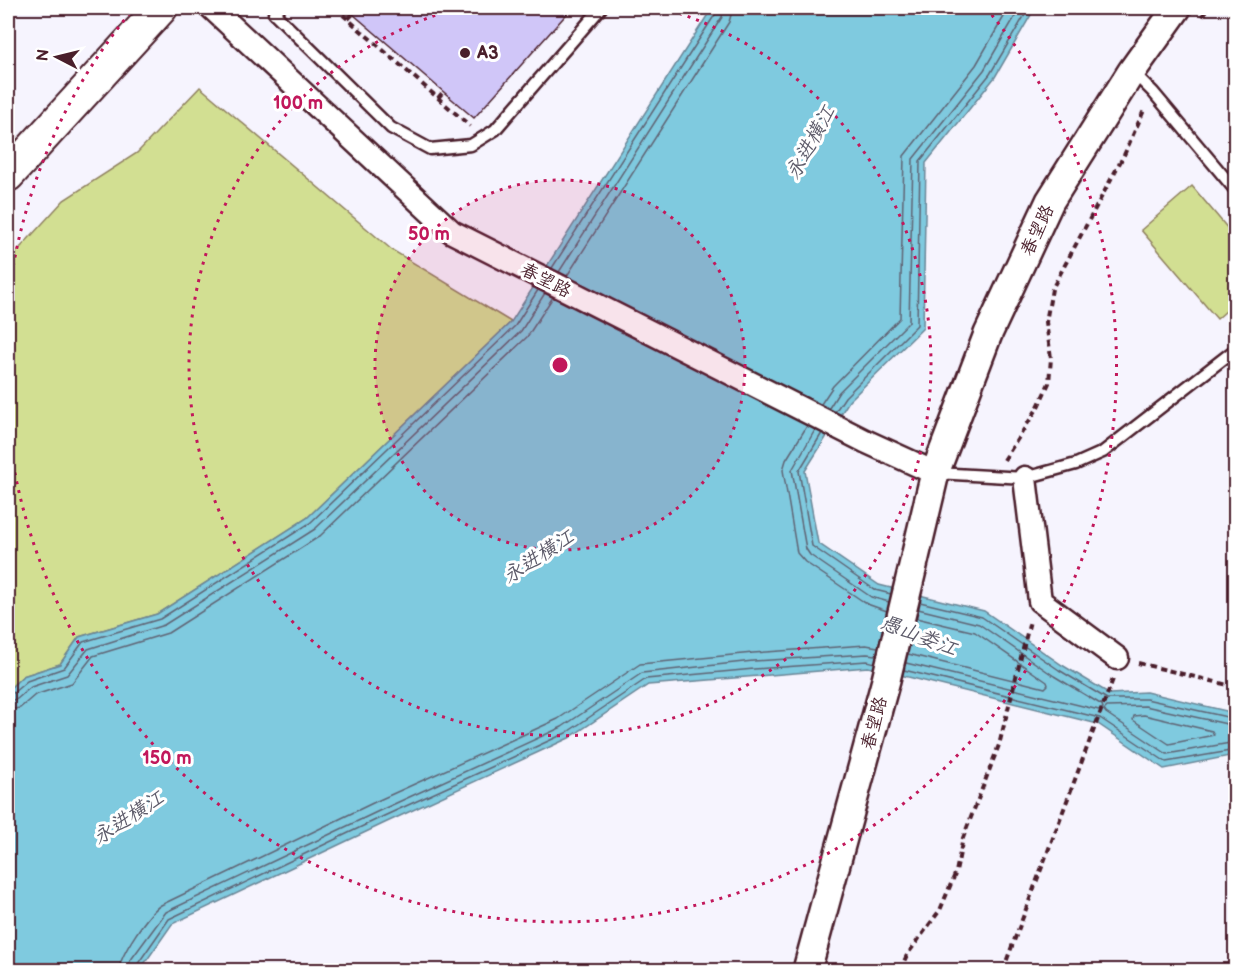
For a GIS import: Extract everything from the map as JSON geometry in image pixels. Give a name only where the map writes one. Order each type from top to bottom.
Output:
[{"type":"main road","points":[[10,166],[161,8]]},
{"type":"street","name":"春望路","points":[[212,8],[452,232],[865,441],[935,473]]},
{"type":"street","name":"春望路","points":[[807,970],[886,680],[935,473],[988,334],[1050,201],[1132,71],[1186,16]]},
{"type":"street","points":[[1025,478],[1040,601],[1118,658]]},
{"type":"lane","points":[[279,8],[274,14],[391,128],[430,149],[471,145],[495,130],[601,8]]},
{"type":"lane","points":[[1132,71],[1153,92],[1236,191]]},
{"type":"lane","points":[[935,473],[1025,478],[1076,464],[1103,452],[1235,351]]},
{"type":"path","points":[[335,8],[483,138]]},
{"type":"path","points":[[1186,16],[1209,8]]},
{"type":"path","points":[[348,19],[353,14]]},
{"type":"path","points":[[438,98],[443,92]]},
{"type":"path","points":[[994,476],[1036,409],[1049,383],[1051,358],[1046,322],[1052,289],[1124,155],[1153,92]]},
{"type":"path","points":[[900,970],[907,954],[940,910],[956,872],[963,838],[999,745],[1028,625]]},
{"type":"path","points":[[1118,658],[1236,687]]},
{"type":"path","points":[[1003,970],[1112,686]]},
{"type":"green space","points":[[200,87],[392,250],[511,322],[307,518],[157,614],[79,637],[60,664],[23,676],[8,690],[8,261],[64,200],[137,153]]},
{"type":"green space","points":[[1192,186],[1235,237],[1235,303],[1217,319],[1141,230]]},
{"type":"water","points":[[712,8],[1035,8],[995,77],[926,163],[923,328],[849,401],[805,471],[818,543],[879,585],[984,611],[1062,665],[1110,694],[1146,692],[1235,713],[1235,755],[1164,769],[1098,724],[868,667],[648,685],[569,738],[172,924],[140,970],[8,970],[8,690],[23,676],[60,664],[79,637],[157,614],[307,518],[511,322]]},
{"type":"building","name":"A3","points":[[346,8],[572,8],[474,118]]},
{"type":"place","name":"A3","points":[[465,53]]},
{"type":"water label","name":"永进横江","points":[[810,142]]},
{"type":"water label","name":"永进横江","points":[[538,556]]},
{"type":"water label","name":"愚山娄江","points":[[919,635]]},
{"type":"water label","name":"永进横江","points":[[128,817]]}]
